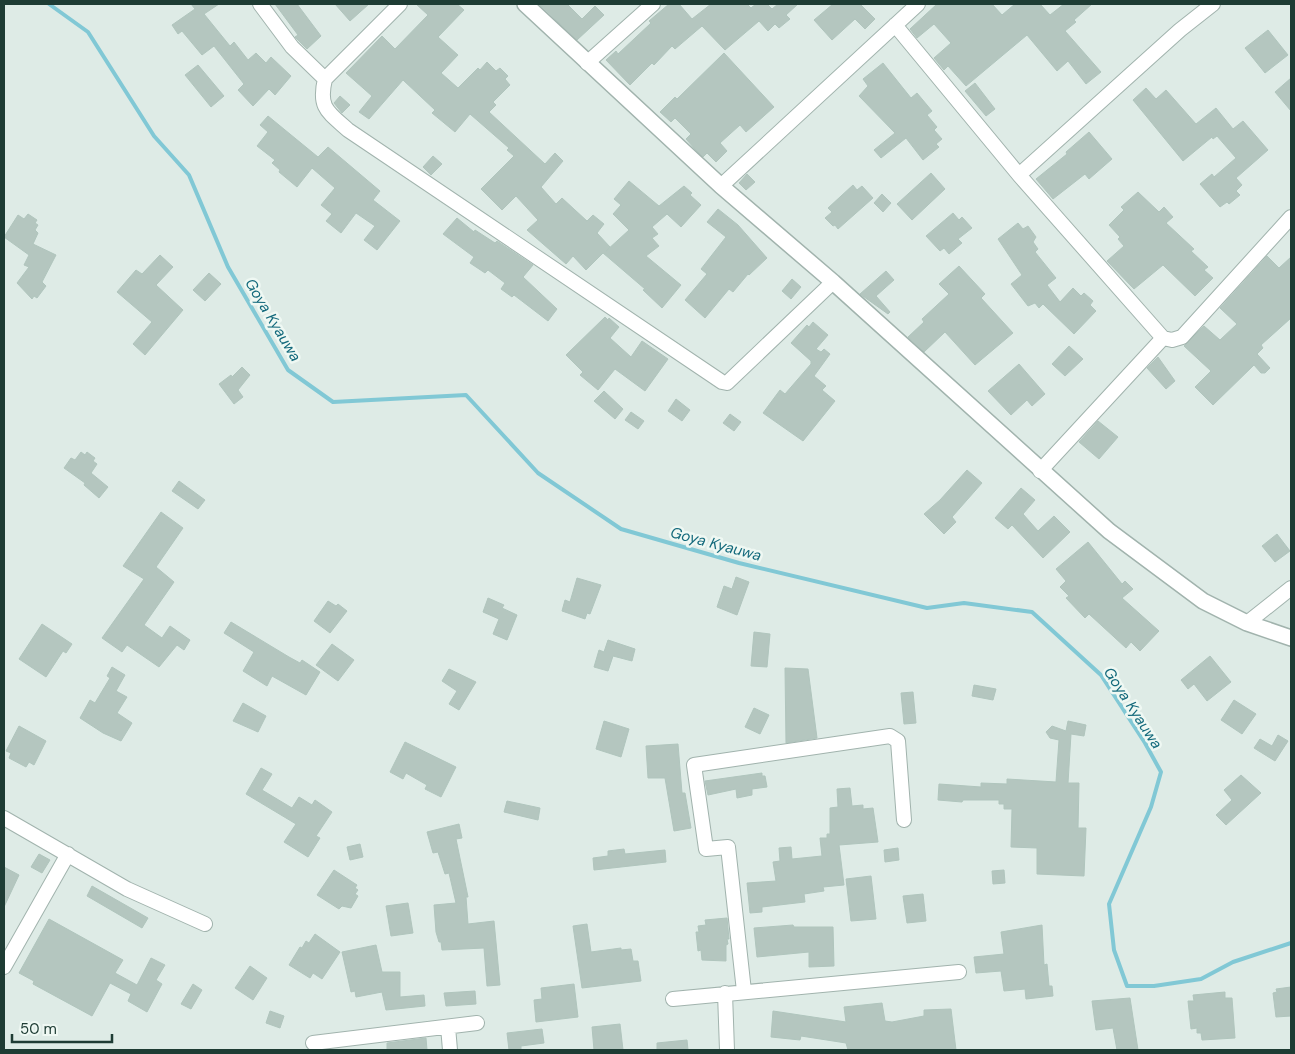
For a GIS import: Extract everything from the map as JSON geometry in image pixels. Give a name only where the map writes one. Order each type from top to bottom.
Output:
[{"type":"street","points":[[260,4],[292,47],[325,78]]},
{"type":"street","points":[[400,4],[325,78],[322,92],[324,109],[348,130],[722,382],[727,383],[833,282]]},
{"type":"street","points":[[525,4],[721,186],[833,282],[1040,471],[1109,531],[1203,602],[1247,623],[1291,638]]},
{"type":"street","points":[[587,62],[653,4]]},
{"type":"street","points":[[721,186],[918,4]]},
{"type":"street","points":[[1019,175],[1180,30],[1213,4]]},
{"type":"street","points":[[895,25],[1019,175],[1162,338],[1172,340],[1182,337],[1291,217]]},
{"type":"street","points":[[1040,471],[1162,338]]},
{"type":"street","points":[[1247,623],[1291,588]]},
{"type":"street","points":[[744,991],[728,847],[706,849],[694,765],[890,736],[898,741],[904,820]]},
{"type":"street","points":[[4,818],[127,889],[205,924]]},
{"type":"street","points":[[4,967],[68,854]]},
{"type":"street","points":[[673,999],[959,972]]},
{"type":"street","points":[[725,993],[728,1050]]},
{"type":"street","points":[[313,1043],[477,1023]]},
{"type":"street","points":[[448,1027],[450,1050]]},
{"type":"building","points":[[191,4],[219,4],[204,14],[230,46],[234,42],[248,60],[256,53],[266,63],[271,57],[291,76],[275,95],[269,89],[253,106],[238,90],[244,84],[214,46],[202,55],[182,31],[178,34],[172,25],[195,9]]},
{"type":"building","points":[[275,4],[297,4],[321,36],[307,49],[295,37],[298,35]]},
{"type":"building","points":[[335,4],[369,4],[350,21]]},
{"type":"building","points":[[416,4],[457,4],[464,10],[438,37],[458,55],[441,73],[458,88],[478,68],[480,70],[487,62],[496,71],[500,68],[508,76],[505,79],[510,85],[493,102],[496,105],[489,112],[545,164],[555,153],[563,161],[541,187],[556,204],[562,198],[587,221],[593,215],[604,224],[597,233],[610,247],[606,251],[629,230],[613,214],[621,205],[614,199],[629,181],[659,206],[684,186],[692,193],[690,195],[701,205],[681,227],[667,214],[652,227],[658,234],[652,238],[659,246],[646,256],[681,285],[662,308],[643,290],[645,289],[603,253],[586,270],[573,256],[566,264],[527,230],[538,220],[516,196],[502,210],[481,189],[514,156],[507,150],[509,148],[470,114],[455,132],[432,113],[435,110],[403,80],[369,119],[359,112],[372,96],[346,73],[382,36],[395,49],[428,15]]},
{"type":"building","points":[[539,4],[567,4],[582,19],[595,6],[604,15],[577,40]]},
{"type":"building","points":[[669,4],[679,4],[692,19],[711,4],[747,4],[751,8],[756,4],[767,4],[772,9],[778,4],[798,4],[786,15],[790,19],[779,28],[775,24],[768,31],[759,21],[725,50],[702,26],[675,49],[672,46],[654,65],[652,63],[630,85],[606,60],[616,51],[618,54],[651,23],[649,21]]},
{"type":"building","points":[[833,4],[860,4],[875,19],[865,29],[855,19],[832,40],[814,20]]},
{"type":"building","points":[[937,4],[992,4],[1002,15],[1015,4],[1040,4],[1050,15],[1064,4],[1092,4],[1065,31],[1101,72],[1086,84],[1068,61],[1057,71],[1027,35],[966,86],[948,66],[944,70],[934,58],[951,43],[934,24],[917,38],[910,29]]},
{"type":"building","points":[[1268,30],[1288,55],[1265,73],[1245,48]]},
{"type":"building","points":[[724,53],[774,107],[746,132],[740,125],[720,143],[727,151],[716,162],[707,153],[703,157],[694,148],[686,139],[691,134],[675,118],[671,122],[660,112],[675,97],[677,99]]},
{"type":"building","points":[[883,63],[911,98],[917,93],[932,111],[927,115],[937,127],[934,130],[942,139],[936,144],[939,147],[923,160],[906,138],[881,158],[874,150],[895,133],[859,96],[868,86],[863,79]]},
{"type":"building","points":[[198,65],[224,96],[211,107],[185,75]]},
{"type":"building","points":[[1291,78],[1291,111],[1275,92]]},
{"type":"building","points":[[975,83],[995,109],[986,116],[965,91]]},
{"type":"building","points":[[1146,88],[1156,99],[1166,90],[1196,124],[1216,108],[1233,129],[1243,121],[1268,150],[1236,178],[1242,185],[1236,191],[1240,195],[1229,204],[1227,202],[1220,207],[1200,184],[1212,174],[1214,177],[1236,158],[1217,136],[1213,139],[1212,137],[1183,161],[1133,100]]},
{"type":"building","points":[[340,96],[350,105],[342,113],[334,103]]},
{"type":"building","points":[[268,116],[318,157],[328,147],[380,191],[373,200],[400,221],[377,250],[364,240],[375,226],[356,213],[341,233],[326,221],[332,214],[321,205],[335,188],[312,168],[297,187],[279,172],[280,170],[272,163],[275,160],[257,146],[268,132],[260,125]]},
{"type":"building","points":[[1089,132],[1112,159],[1089,179],[1085,174],[1053,199],[1036,179],[1067,154],[1066,152]]},
{"type":"building","points":[[433,156],[442,164],[431,175],[423,167]]},
{"type":"building","points":[[931,173],[945,189],[912,220],[897,204]]},
{"type":"building","points":[[747,174],[755,182],[746,190],[739,183]]},
{"type":"building","points":[[853,185],[857,190],[862,186],[873,198],[838,229],[825,218],[832,212],[828,208]]},
{"type":"building","points":[[1138,192],[1159,212],[1164,207],[1173,217],[1166,223],[1194,249],[1191,251],[1208,267],[1204,270],[1213,278],[1195,296],[1163,265],[1134,289],[1107,261],[1124,246],[1118,239],[1120,237],[1109,225],[1124,210],[1121,207]]},
{"type":"building","points":[[882,194],[891,203],[883,212],[874,203]]},
{"type":"building","points":[[718,209],[738,225],[767,258],[748,274],[733,292],[729,289],[705,318],[685,300],[707,274],[701,269],[726,237],[707,222]]},
{"type":"building","points":[[953,213],[959,220],[962,217],[972,228],[958,239],[962,243],[949,254],[944,248],[940,251],[926,236]]},
{"type":"building","points":[[28,214],[37,220],[35,223],[38,225],[35,230],[38,233],[33,244],[56,255],[42,282],[46,286],[37,298],[34,296],[32,299],[17,283],[29,267],[24,265],[29,255],[4,237],[18,215],[24,219]]},
{"type":"building","points":[[457,218],[474,232],[475,230],[495,243],[497,241],[533,265],[523,277],[557,309],[548,321],[514,295],[512,297],[501,289],[505,283],[488,270],[485,273],[470,263],[474,257],[443,234]]},
{"type":"building","points":[[1018,223],[1023,229],[1028,226],[1036,237],[1033,242],[1038,249],[1035,252],[1056,278],[1047,285],[1060,302],[1073,288],[1081,296],[1084,293],[1093,301],[1090,305],[1096,311],[1074,334],[1043,304],[1039,308],[1035,303],[1028,306],[1011,284],[1022,275],[998,239]]},
{"type":"building","points":[[160,255],[173,267],[156,285],[183,310],[145,355],[133,344],[152,322],[117,292],[136,270],[142,274]]},
{"type":"building","points":[[1267,256],[1279,268],[1291,257],[1291,318],[1261,345],[1263,348],[1257,354],[1270,368],[1265,373],[1261,373],[1254,365],[1213,405],[1195,387],[1211,371],[1184,346],[1204,326],[1220,340],[1237,324],[1220,308]]},
{"type":"building","points":[[959,266],[985,294],[981,298],[1013,333],[975,365],[945,332],[924,352],[908,337],[924,322],[922,319],[949,294],[939,284]]},
{"type":"building","points":[[886,271],[894,280],[876,296],[890,312],[888,314],[860,294]]},
{"type":"building","points":[[209,273],[221,284],[205,301],[193,290]]},
{"type":"building","points":[[792,279],[801,287],[791,299],[782,291]]},
{"type":"building","points":[[605,317],[608,320],[609,318],[619,327],[610,338],[631,357],[642,341],[668,359],[645,391],[615,369],[598,390],[580,375],[583,372],[566,355]]},
{"type":"building","points":[[813,322],[828,335],[816,349],[821,352],[824,349],[830,354],[814,376],[826,386],[822,390],[835,401],[803,441],[763,413],[780,390],[785,394],[811,364],[811,361],[791,343],[807,325],[809,327]]},
{"type":"building","points":[[1069,346],[1083,359],[1065,376],[1052,364]]},
{"type":"building","points":[[1158,357],[1175,381],[1166,389],[1147,368]]},
{"type":"building","points":[[1019,364],[1045,394],[1032,406],[1027,400],[1011,415],[988,391]]},
{"type":"building","points":[[242,367],[250,375],[238,390],[243,397],[234,404],[219,384],[231,375],[232,377]]},
{"type":"building","points":[[604,391],[623,409],[615,419],[594,401]]},
{"type":"building","points":[[676,399],[690,410],[682,421],[668,411]]},
{"type":"building","points":[[631,412],[644,421],[638,429],[625,420]]},
{"type":"building","points":[[730,414],[741,422],[734,431],[723,423]]},
{"type":"building","points":[[1098,421],[1118,437],[1099,459],[1079,442]]},
{"type":"building","points":[[81,452],[85,455],[87,452],[95,458],[93,461],[97,464],[91,473],[108,487],[99,498],[84,485],[85,483],[64,468],[71,458],[75,460]]},
{"type":"building","points":[[967,470],[982,483],[952,517],[956,522],[944,534],[924,514],[940,500]]},
{"type":"building","points":[[179,481],[205,500],[198,509],[172,491]]},
{"type":"building","points":[[1021,488],[1035,500],[1023,514],[1038,531],[1054,516],[1070,532],[1043,558],[1012,525],[1008,529],[995,518]]},
{"type":"building","points":[[161,512],[183,528],[156,567],[174,582],[144,625],[162,638],[170,626],[190,640],[184,650],[177,645],[159,667],[127,645],[122,652],[102,638],[144,579],[123,566]]},
{"type":"building","points":[[1277,534],[1290,551],[1275,562],[1262,546]]},
{"type":"building","points":[[1088,542],[1122,584],[1125,581],[1133,589],[1122,598],[1159,631],[1140,651],[1131,642],[1126,648],[1089,614],[1085,618],[1066,598],[1069,596],[1060,587],[1066,581],[1056,569]]},
{"type":"building","points":[[736,577],[749,582],[737,615],[717,607],[724,586],[732,589]]},
{"type":"building","points":[[577,578],[601,585],[590,614],[587,613],[585,619],[562,611],[565,600],[570,602]]},
{"type":"building","points":[[488,598],[504,605],[502,608],[517,615],[507,640],[493,634],[499,619],[483,612]]},
{"type":"building","points":[[328,601],[336,606],[338,604],[347,611],[330,633],[314,621]]},
{"type":"building","points":[[231,622],[289,657],[300,663],[302,660],[320,672],[306,695],[272,676],[267,686],[243,671],[254,652],[224,633]]},
{"type":"building","points":[[42,624],[72,644],[66,653],[63,651],[46,677],[19,659]]},
{"type":"building","points":[[754,632],[770,634],[767,667],[751,666]]},
{"type":"building","points":[[608,640],[635,649],[632,661],[613,656],[608,671],[594,667],[599,650],[604,652]]},
{"type":"building","points":[[332,644],[354,660],[338,681],[316,665]]},
{"type":"building","points":[[1210,656],[1231,682],[1207,701],[1194,684],[1188,689],[1181,680]]},
{"type":"building","points":[[112,667],[125,675],[116,691],[127,697],[117,713],[132,723],[121,741],[103,733],[80,718],[90,700],[95,703],[110,678],[107,676]]},
{"type":"building","points":[[785,668],[808,669],[817,738],[786,743]]},
{"type":"building","points":[[449,669],[476,682],[459,710],[449,704],[457,691],[442,681]]},
{"type":"building","points":[[974,685],[996,689],[993,700],[972,696]]},
{"type":"building","points":[[913,692],[916,723],[904,724],[901,693]]},
{"type":"building","points":[[1234,700],[1256,714],[1242,734],[1221,720]]},
{"type":"building","points":[[243,703],[266,716],[258,732],[233,721]]},
{"type":"building","points":[[754,708],[769,715],[760,734],[745,727]]},
{"type":"building","points":[[604,721],[629,729],[621,757],[596,749]]},
{"type":"building","points":[[1068,721],[1086,725],[1084,736],[1071,734],[1068,783],[1079,783],[1078,828],[1086,828],[1084,876],[1037,874],[1037,848],[1011,847],[1012,809],[1004,809],[1004,804],[999,804],[999,800],[963,800],[962,802],[938,800],[939,784],[981,787],[981,783],[1007,784],[1007,779],[1056,782],[1059,740],[1050,738],[1046,732],[1052,726],[1066,731]]},
{"type":"building","points":[[19,726],[46,741],[34,765],[29,762],[26,767],[9,758],[11,753],[6,751]]},
{"type":"building","points":[[1278,735],[1288,741],[1275,761],[1254,748],[1260,739],[1272,746]]},
{"type":"building","points":[[405,742],[456,767],[441,797],[425,789],[427,785],[406,773],[403,779],[390,772]]},
{"type":"building","points":[[678,744],[682,793],[685,793],[691,828],[674,831],[665,778],[648,778],[646,746]]},
{"type":"building","points":[[261,768],[272,774],[262,790],[292,808],[299,797],[312,805],[315,800],[332,812],[316,836],[320,838],[308,857],[284,842],[296,824],[246,794]]},
{"type":"building","points":[[762,773],[762,776],[765,776],[767,787],[752,789],[752,795],[737,798],[736,789],[708,795],[705,781]]},
{"type":"building","points":[[1241,775],[1261,793],[1226,825],[1216,815],[1232,800],[1224,790]]},
{"type":"building","points":[[850,788],[852,806],[863,805],[863,809],[873,808],[878,842],[839,845],[844,885],[823,887],[824,891],[804,894],[805,902],[762,907],[762,912],[750,913],[747,883],[776,881],[773,862],[780,861],[779,848],[791,847],[792,859],[822,856],[820,838],[827,838],[827,834],[830,834],[830,808],[838,807],[837,789]]},
{"type":"building","points":[[507,801],[540,808],[538,820],[504,812]]},
{"type":"building","points":[[459,824],[462,838],[456,839],[468,897],[466,897],[468,924],[494,921],[500,985],[487,986],[484,948],[442,950],[441,942],[439,942],[436,932],[434,905],[456,903],[449,873],[445,874],[438,852],[433,853],[427,832]]},
{"type":"building","points":[[360,844],[363,857],[350,860],[347,847]]},
{"type":"building","points":[[898,848],[899,860],[885,862],[884,850]]},
{"type":"building","points":[[624,849],[625,854],[665,850],[666,862],[594,870],[593,858],[608,856],[608,851]]},
{"type":"building","points":[[39,854],[50,860],[42,873],[31,867]]},
{"type":"building","points":[[4,867],[19,875],[4,907]]},
{"type":"building","points":[[334,870],[357,885],[355,888],[358,890],[355,894],[358,896],[351,908],[342,906],[339,909],[317,895]]},
{"type":"building","points":[[1004,870],[1005,883],[993,884],[992,871]]},
{"type":"building","points":[[871,876],[876,919],[851,921],[846,879]]},
{"type":"building","points":[[92,886],[148,918],[142,928],[87,896]]},
{"type":"building","points":[[923,894],[926,921],[907,923],[903,896]]},
{"type":"building","points":[[408,903],[413,933],[391,936],[386,906]]},
{"type":"building","points":[[727,918],[729,939],[727,939],[728,944],[726,945],[726,961],[702,960],[701,950],[698,951],[696,932],[699,932],[698,926],[706,925],[705,920]]},
{"type":"building","points":[[49,919],[123,960],[115,973],[137,985],[151,958],[165,965],[156,980],[162,984],[147,1012],[128,1001],[131,994],[110,983],[92,1016],[33,984],[34,981],[19,973]]},
{"type":"building","points":[[587,924],[591,952],[621,948],[621,950],[631,949],[633,961],[638,961],[641,981],[582,988],[573,926]]},
{"type":"building","points":[[793,925],[794,927],[833,927],[834,966],[809,967],[809,952],[757,957],[754,928]]},
{"type":"building","points":[[1042,925],[1044,965],[1047,964],[1049,986],[1052,986],[1053,996],[1026,999],[1025,989],[1004,991],[1001,971],[976,973],[974,957],[1004,954],[1001,932]]},
{"type":"building","points":[[315,934],[340,952],[322,979],[313,973],[310,978],[289,965],[300,947],[302,948],[306,941],[309,943]]},
{"type":"building","points":[[376,945],[382,972],[400,972],[400,997],[424,995],[425,1006],[386,1010],[382,992],[356,997],[355,991],[351,992],[342,952]]},
{"type":"building","points":[[250,966],[267,978],[253,1000],[235,988]]},
{"type":"building","points":[[193,984],[202,990],[191,1009],[181,1004]]},
{"type":"building","points":[[574,984],[578,1017],[536,1022],[534,1000],[542,999],[541,988]]},
{"type":"building","points":[[1291,987],[1291,1016],[1276,1017],[1273,993],[1277,992],[1276,989]]},
{"type":"building","points":[[475,991],[476,1004],[446,1006],[444,993]]},
{"type":"building","points":[[1225,992],[1225,998],[1232,998],[1235,1038],[1202,1040],[1201,1033],[1197,1033],[1197,1028],[1191,1029],[1188,1001],[1194,1001],[1193,995]]},
{"type":"building","points":[[1130,998],[1138,1050],[1117,1050],[1113,1028],[1096,1030],[1092,1001]]},
{"type":"building","points":[[882,1003],[885,1021],[892,1022],[924,1016],[924,1010],[951,1009],[956,1050],[848,1050],[846,1043],[801,1036],[800,1040],[771,1037],[773,1011],[846,1022],[844,1007]]},
{"type":"building","points":[[270,1011],[284,1016],[280,1028],[266,1023]]},
{"type":"building","points":[[620,1024],[623,1050],[594,1050],[592,1027]]},
{"type":"building","points":[[542,1029],[544,1043],[521,1046],[521,1050],[509,1050],[507,1033]]},
{"type":"building","points":[[426,1038],[427,1050],[387,1050],[387,1043]]},
{"type":"building","points":[[687,1040],[688,1050],[657,1050],[657,1043]]},
{"type":"waterway","name":"Goya Kyauwa","points":[[49,4],[88,32],[154,136],[189,175],[228,267],[288,370],[333,402],[466,395],[538,473],[621,529],[739,563],[927,608],[964,603],[1032,612],[1101,675],[1145,743],[1161,772],[1151,807],[1109,904],[1114,950],[1127,986],[1154,986],[1201,979],[1233,962],[1291,943]]}]
